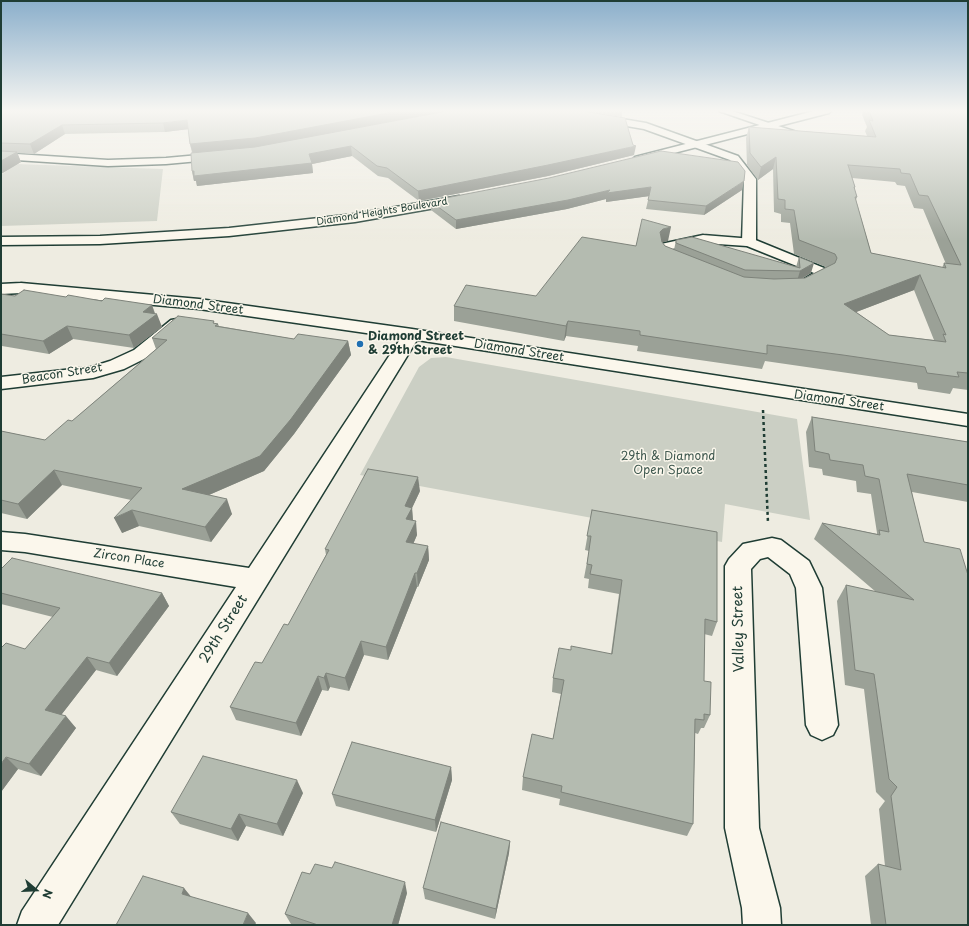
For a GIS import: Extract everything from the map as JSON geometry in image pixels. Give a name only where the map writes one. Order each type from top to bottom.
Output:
[{"type":"street","points":[[626,162],[657,154]]},
{"type":"street","points":[[724,154],[734,158],[750,179],[749,242]]},
{"type":"street","points":[[1,156],[108,163],[166,161],[230,155]]},
{"type":"street","name":"Diamond Heights Boulevard","points":[[1,241],[100,240],[236,231],[355,218],[471,197]]},
{"type":"street","name":"Diamond Heights Boulevard","points":[[1,230],[147,226],[271,215],[317,209]]},
{"type":"street","name":"Diamond Street","points":[[1,282],[21,288]]},
{"type":"street","name":"Diamond Street","points":[[1,289],[21,288],[199,304],[412,334],[762,390],[968,420]]},
{"type":"street","name":"Beacon Street","points":[[1,383],[78,374],[117,365],[140,354],[157,342],[199,304]]},
{"type":"street","name":"29th Street","points":[[36,925],[412,334]]},
{"type":"street","name":"Zircon Place","points":[[1,541],[25,543],[256,580]]},
{"type":"street","points":[[772,547],[800,568],[809,588],[822,725]]},
{"type":"street","name":"Valley Street","points":[[762,925],[761,908],[742,828],[738,566],[752,551],[772,547]]},
{"type":"lane","points":[[703,239],[749,242],[824,273],[800,287],[770,288],[740,286],[667,256],[665,247],[703,239]]},
{"type":"path","points":[[762,390],[766,511],[772,547]]},
{"type":"green space","points":[[16,164],[163,169],[157,221],[1,226],[1,175]]},
{"type":"green space","name":"29th & Diamond Open Space","points":[[446,357],[797,419],[810,520],[725,504],[722,542],[360,475],[419,367],[431,358]]},
{"type":"building","points":[[1,154],[13,154],[1,161]]},
{"type":"building","points":[[191,154],[309,154],[312,163],[194,176],[194,171],[192,171]]},
{"type":"building","points":[[362,154],[598,154],[418,191],[387,168],[377,166]]},
{"type":"building","points":[[648,154],[683,154],[738,162],[745,171],[744,181],[706,206],[648,200],[651,187],[607,193],[610,190],[568,200],[456,220],[430,201],[549,178]]},
{"type":"building","points":[[751,154],[968,154],[968,373],[957,372],[959,377],[927,373],[925,367],[767,345],[767,354],[640,335],[640,331],[568,321],[566,326],[454,306],[466,285],[536,296],[582,237],[636,246],[642,219],[671,227],[663,229],[660,232],[662,242],[665,246],[744,277],[774,279],[805,278],[835,263],[837,258],[835,254],[799,240],[794,210],[785,209],[785,200],[778,199],[776,157],[761,167]],"holes":[[[848,165],[900,169],[901,173],[910,174],[919,195],[928,196],[961,265],[944,263],[946,268],[871,253],[855,197],[857,197],[855,187]],[[920,275],[946,335],[943,334],[946,342],[889,335],[844,304]]]},
{"type":"building","points":[[692,237],[800,268],[799,257],[814,263],[800,271],[745,270],[676,243],[676,240]]},
{"type":"building","points":[[24,290],[66,297],[68,295],[102,301],[105,298],[152,305],[143,312],[157,314],[129,335],[67,326],[43,341],[1,334],[1,294],[15,296]]},
{"type":"building","points":[[178,316],[214,321],[213,323],[218,324],[215,326],[294,339],[298,334],[348,341],[291,419],[260,456],[182,489],[227,499],[205,527],[132,510],[114,518],[142,488],[54,470],[18,504],[1,500],[1,431],[45,440],[68,420],[72,421],[167,340],[152,338]]},
{"type":"building","points":[[812,417],[968,442],[968,485],[907,474],[924,542],[960,549],[968,575],[968,925],[886,925],[878,864],[901,870],[891,796],[897,787],[889,779],[874,674],[855,670],[846,585],[914,600],[822,523],[880,535],[879,530],[889,532],[879,479],[865,476],[863,465],[830,460],[829,454],[815,451]]},
{"type":"building","points":[[368,469],[418,477],[405,506],[412,508],[406,519],[416,521],[406,542],[428,546],[417,573],[415,573],[386,647],[361,641],[345,678],[326,673],[324,678],[318,676],[296,723],[230,707],[255,662],[262,663],[284,624],[288,625],[329,550],[325,549]]},
{"type":"building","points":[[592,510],[717,532],[717,622],[705,619],[704,681],[711,682],[710,715],[704,714],[704,720],[695,719],[693,824],[561,792],[562,786],[523,777],[532,734],[553,739],[564,680],[553,678],[559,648],[571,650],[571,646],[612,654],[622,580],[590,574],[592,565],[587,564],[591,536],[587,536]]},
{"type":"building","points":[[12,558],[162,593],[109,663],[87,657],[45,710],[66,716],[29,764],[6,757],[1,764],[1,648],[6,643],[25,649],[60,608],[1,593],[1,569]]},
{"type":"building","points":[[352,742],[451,767],[435,820],[332,794]]},
{"type":"building","points":[[203,756],[297,780],[277,824],[239,814],[231,829],[171,812]]},
{"type":"building","points":[[441,822],[510,841],[496,909],[423,888]]},
{"type":"building","points":[[335,862],[405,882],[392,925],[318,925],[285,914],[302,872],[310,874],[315,864],[332,868]]},
{"type":"building","points":[[143,876],[184,888],[182,894],[248,913],[243,925],[116,925]]},
{"type":"place","name":"Diamond Street & 29th Street","points":[[360,344]]}]
